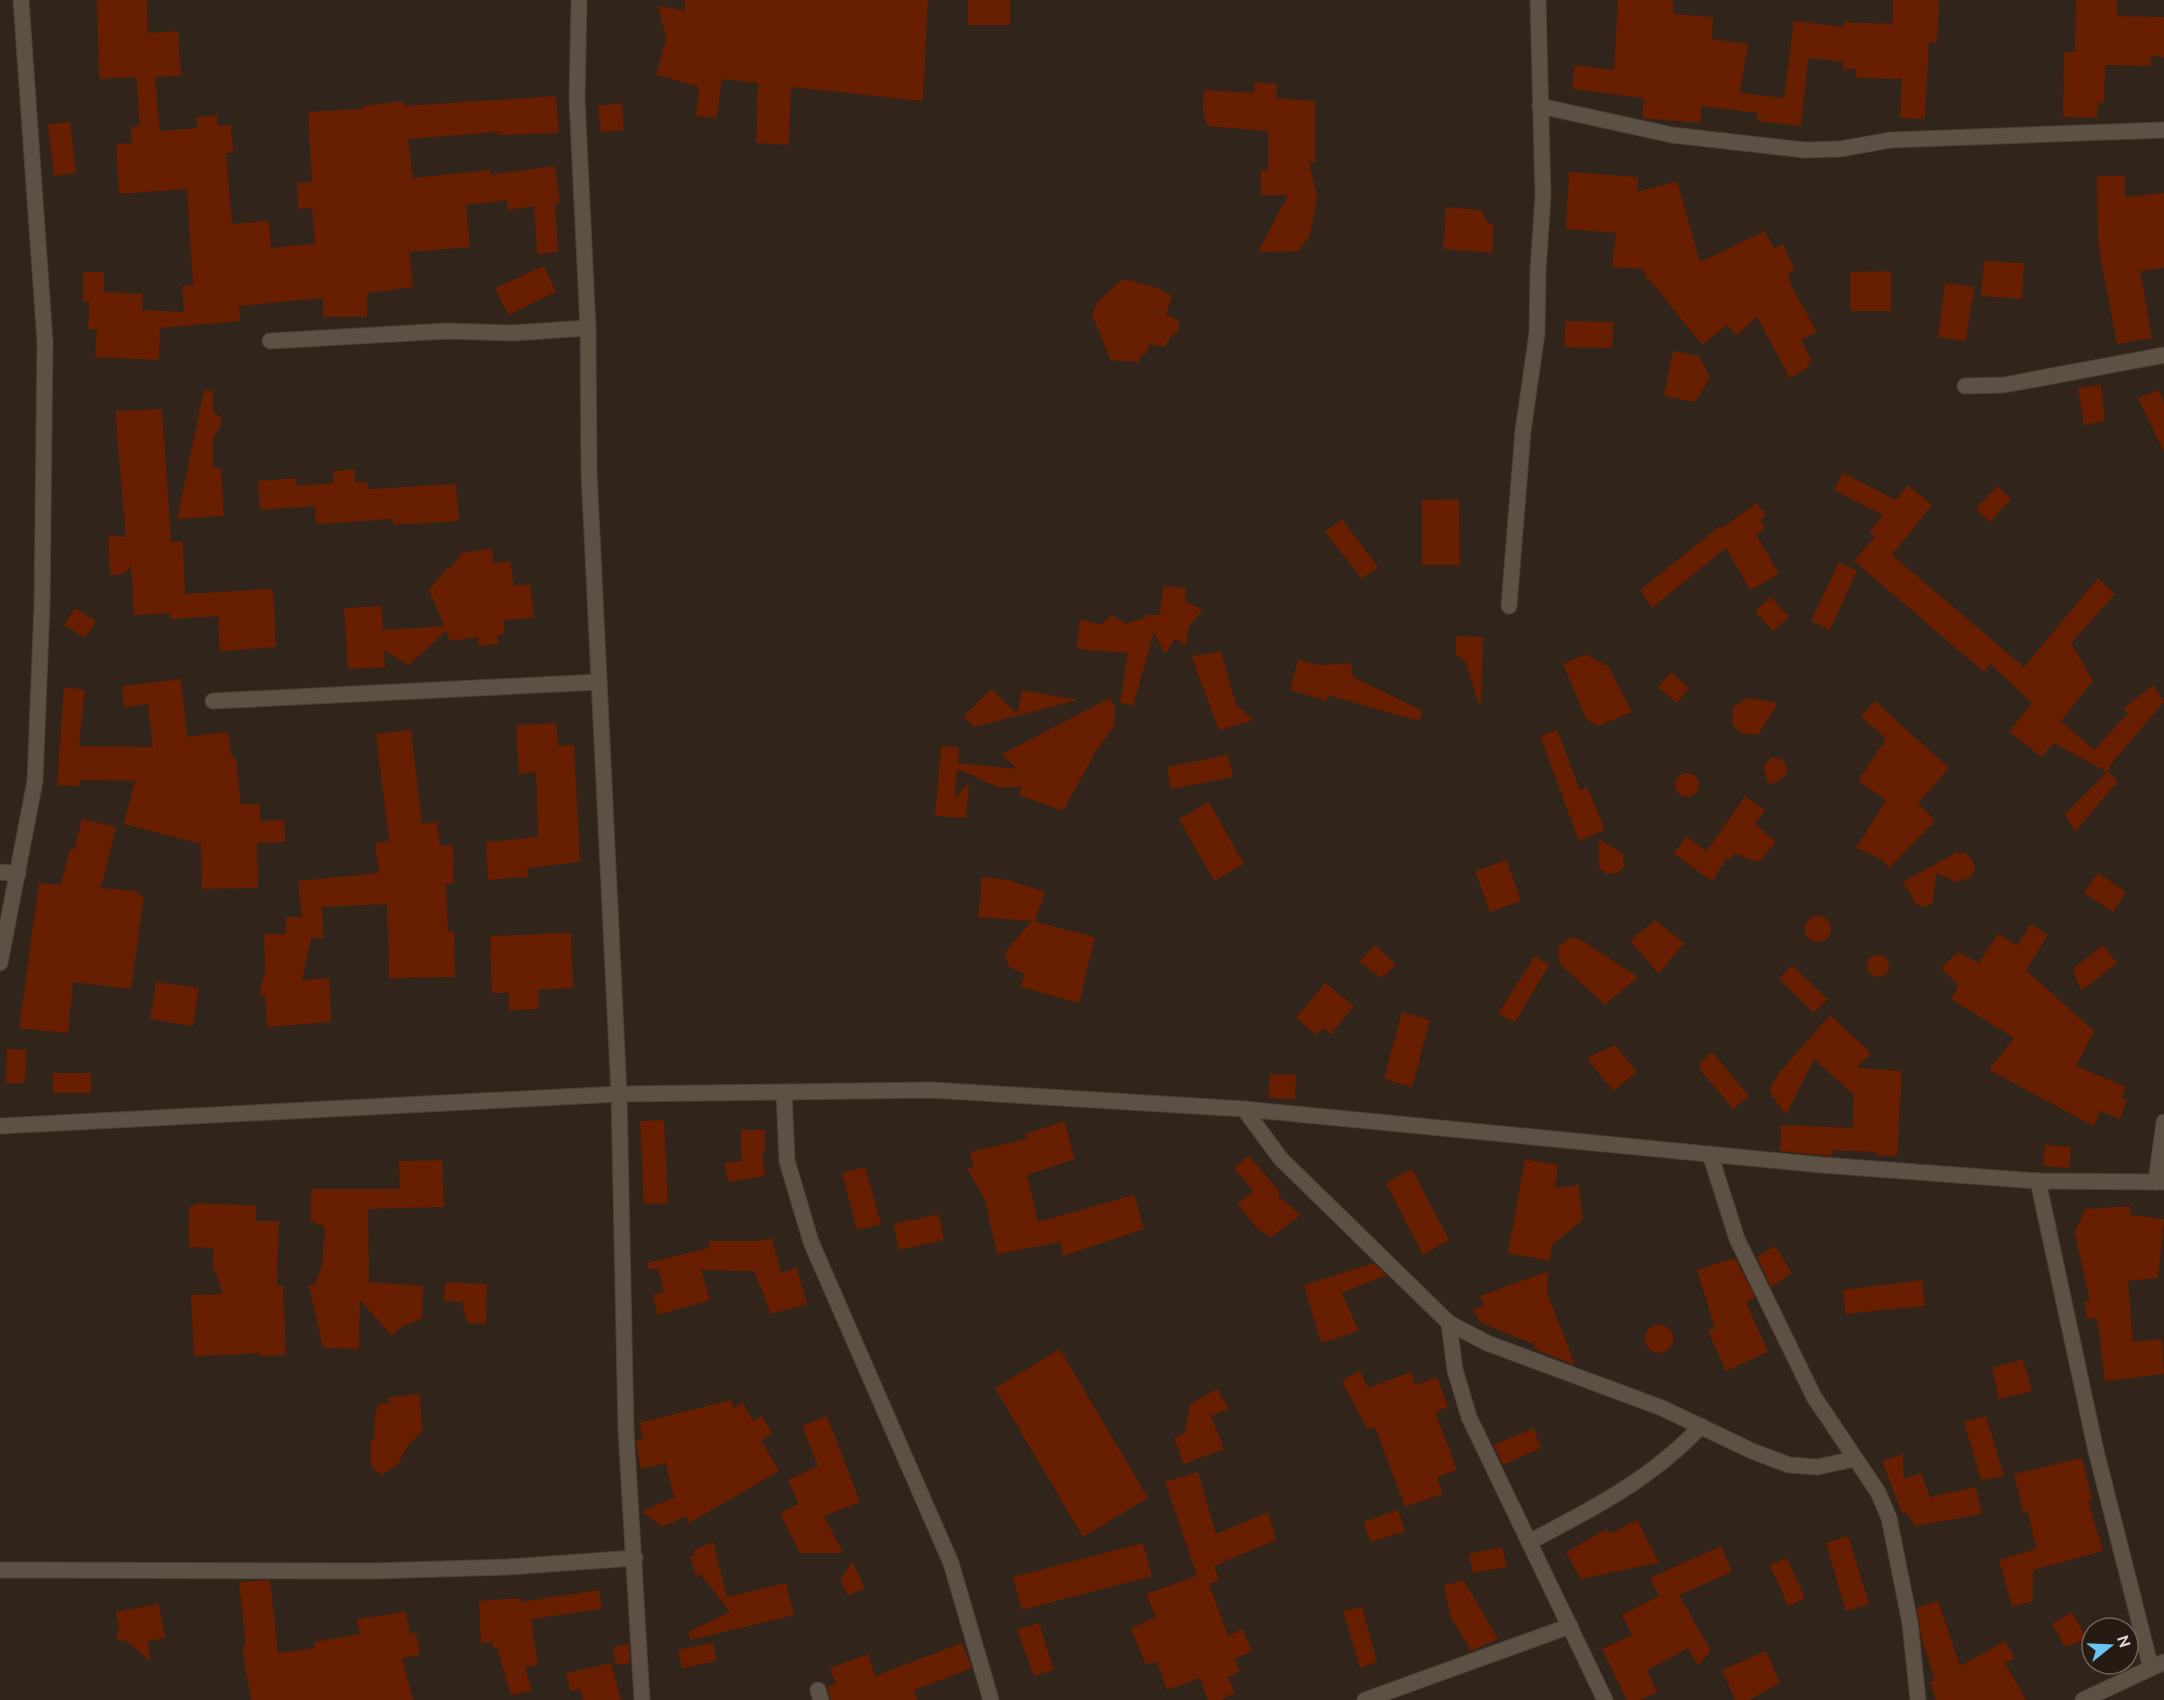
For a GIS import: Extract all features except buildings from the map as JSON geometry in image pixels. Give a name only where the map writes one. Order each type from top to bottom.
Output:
[{"type":"street","points":[[0,963],[35,781],[42,605],[45,342],[21,0]]},
{"type":"street","points":[[579,0],[576,99],[588,328],[589,471],[620,1094],[626,1431],[642,1700]]},
{"type":"street","points":[[1509,606],[1524,431],[1537,333],[1543,196],[1538,0]]},
{"type":"street","points":[[1540,106],[1672,135],[1805,150],[1840,149],[1891,140],[2164,130]]},
{"type":"street","points":[[270,341],[447,331],[513,333],[588,328]]},
{"type":"street","points":[[1965,386],[2004,385],[2164,355]]},
{"type":"street","points":[[213,701],[599,682]]},
{"type":"street","points":[[0,872],[18,874]]},
{"type":"street","points":[[0,1126],[620,1094],[932,1090],[1245,1108],[1822,1165],[2038,1181],[2160,1182],[2164,1122]]},
{"type":"street","points":[[784,1092],[787,1161],[811,1242],[951,1563],[991,1700]]},
{"type":"street","points":[[1245,1108],[1281,1159],[1449,1323],[1487,1343],[1662,1408],[1752,1451],[1790,1465],[1817,1467],[1855,1459]]},
{"type":"street","points":[[1710,1154],[1737,1239],[1814,1397],[1878,1492],[1889,1518],[1910,1623],[1918,1700]]},
{"type":"street","points":[[2038,1181],[2096,1450],[2157,1665],[2083,1700]]},
{"type":"street","points":[[1449,1323],[1455,1370],[1469,1418],[1605,1700]]},
{"type":"street","points":[[1529,1542],[1597,1507],[1639,1479],[1677,1451],[1701,1426]]},
{"type":"street","points":[[0,1570],[374,1571],[507,1568],[635,1558]]},
{"type":"street","points":[[1365,1700],[1570,1626]]}]
